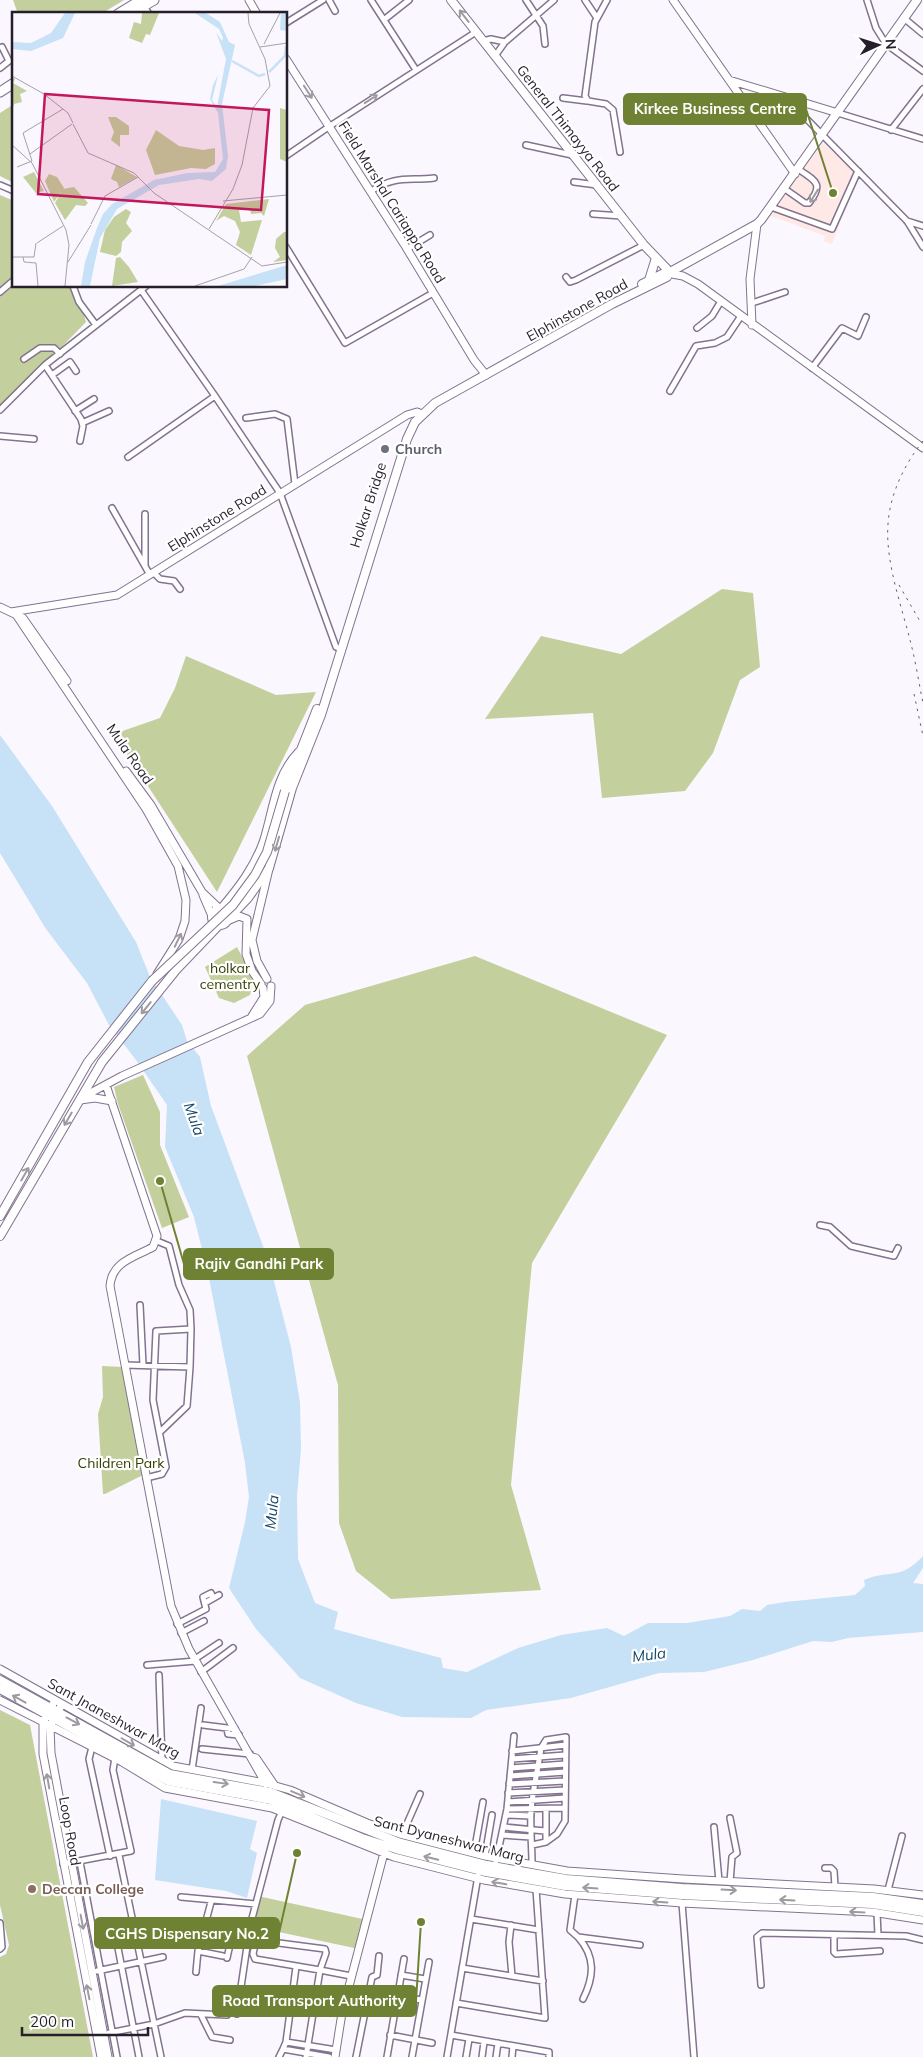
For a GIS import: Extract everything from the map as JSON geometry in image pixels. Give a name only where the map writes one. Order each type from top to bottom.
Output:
[{"type":"highway","points":[[134,12],[154,0]]},
{"type":"highway","points":[[125,12],[145,6]]},
{"type":"highway","points":[[0,85],[12,78]]},
{"type":"highway","points":[[0,92],[12,84]]},
{"type":"main road","name":"General Thimayya Road","points":[[451,0],[644,245],[658,259],[665,260],[669,272]]},
{"type":"main road","name":"Elphinstone Road","points":[[339,648],[407,439],[420,413],[482,374],[757,224],[785,189],[886,44],[919,3]]},
{"type":"main road","points":[[649,280],[658,259]]},
{"type":"main road","points":[[482,374],[649,280],[669,272]]},
{"type":"main road","points":[[0,1216],[88,1062],[152,981],[233,904],[255,875],[267,852],[285,791],[303,748],[339,648]]},
{"type":"main road","points":[[0,1236],[102,1062],[176,970],[248,898],[269,868],[292,788],[311,743],[339,648]]},
{"type":"main road","points":[[225,921],[214,922],[212,916],[236,891],[254,863],[264,841],[280,780],[288,765],[303,748]]},
{"type":"main road","points":[[220,909],[226,912],[225,921]]},
{"type":"main road","name":"Sant Dyaneshwar Marg","points":[[0,1680],[50,1717],[170,1774],[272,1789],[277,1805]]},
{"type":"main road","name":"Sant Dyaneshwar Marg","points":[[0,1689],[168,1781],[277,1805],[478,1874],[565,1886],[682,1895],[872,1904],[923,1912]]},
{"type":"main road","name":"Sant Dyaneshwar Marg","points":[[387,1842],[496,1862],[566,1879],[682,1888],[873,1897],[923,1904]]},
{"type":"street","points":[[249,0],[257,12]]},
{"type":"street","points":[[288,22],[323,0]]},
{"type":"street","points":[[329,0],[335,10]]},
{"type":"street","points":[[371,0],[385,19],[416,70]]},
{"type":"street","points":[[385,19],[409,0]]},
{"type":"street","points":[[526,0],[544,26],[545,44]]},
{"type":"street","points":[[495,56],[505,42],[535,14],[554,0]]},
{"type":"street","points":[[585,0],[597,18]]},
{"type":"street","points":[[588,101],[585,96],[597,18],[607,0]]},
{"type":"street","points":[[673,0],[729,80],[797,171],[817,184],[818,190],[809,203],[805,203],[785,189]]},
{"type":"street","points":[[867,0],[876,28],[886,44],[923,71]]},
{"type":"street","points":[[905,19],[923,34]]},
{"type":"street","points":[[288,155],[476,32]]},
{"type":"street","points":[[483,41],[491,39],[505,42]]},
{"type":"street","points":[[0,68],[9,61],[2,47]]},
{"type":"street","name":"Field Marshal Cariappa Road","points":[[289,67],[330,126],[482,374]]},
{"type":"street","points":[[729,80],[923,139]]},
{"type":"street","points":[[891,130],[923,89]]},
{"type":"street","points":[[785,97],[907,221],[923,247]]},
{"type":"street","points":[[562,98],[606,104],[613,110],[620,152]]},
{"type":"street","points":[[526,145],[574,155]]},
{"type":"street","points":[[772,207],[832,229],[858,171]]},
{"type":"street","points":[[371,192],[394,180],[409,177],[420,179],[434,178]]},
{"type":"street","points":[[574,182],[598,185]]},
{"type":"street","points":[[0,185],[12,190]]},
{"type":"street","points":[[593,214],[622,216]]},
{"type":"street","points":[[907,221],[923,226]]},
{"type":"street","points":[[752,325],[750,279],[757,224]]},
{"type":"street","points":[[407,249],[430,234]]},
{"type":"street","points":[[566,277],[570,282],[576,280],[644,245]]},
{"type":"street","points":[[288,250],[345,344],[433,293]]},
{"type":"street","points":[[669,272],[683,276],[698,284],[923,448]]},
{"type":"street","points":[[0,292],[12,282]]},
{"type":"street","points":[[73,288],[79,302],[96,325]]},
{"type":"street","points":[[0,410],[45,365],[143,288],[280,493],[339,648]]},
{"type":"street","points":[[752,303],[785,292]]},
{"type":"street","points":[[697,328],[712,316],[721,301]]},
{"type":"street","points":[[670,391],[696,346],[715,343],[727,337],[741,316]]},
{"type":"street","points":[[812,368],[842,328],[858,336],[866,317]]},
{"type":"street","points":[[24,359],[40,348],[54,348],[61,352],[76,371]]},
{"type":"street","points":[[52,375],[70,362]]},
{"type":"street","points":[[45,365],[82,423],[80,441]]},
{"type":"street","points":[[128,457],[216,396]]},
{"type":"street","points":[[75,411],[94,399]]},
{"type":"street","points":[[82,423],[109,411]]},
{"type":"street","name":"Elphinstone Road","points":[[14,614],[117,595],[407,415],[420,413]]},
{"type":"street","points":[[246,418],[275,414],[287,419],[295,484]]},
{"type":"street","points":[[0,436],[34,439]]},
{"type":"street","points":[[112,508],[144,566],[160,579],[174,581],[180,589]]},
{"type":"street","points":[[144,566],[145,514]]},
{"type":"street","points":[[0,607],[14,614]]},
{"type":"street","name":"Mula Road","points":[[14,614],[49,659],[202,892],[220,909]]},
{"type":"street","points":[[142,799],[178,866],[185,890],[186,909],[179,939],[152,981]]},
{"type":"street","points":[[265,984],[252,940],[269,868]]},
{"type":"street","points":[[202,892],[212,916]]},
{"type":"street","points":[[80,1099],[94,1095],[106,1085],[122,1076],[251,1018],[267,1006],[271,996],[246,954],[247,919],[239,916],[225,921]]},
{"type":"street","points":[[106,1085],[155,1229],[157,1241],[153,1247],[122,1262],[110,1280],[110,1292],[171,1606],[177,1624],[201,1672],[265,1783],[272,1789],[387,1842]]},
{"type":"street","points":[[94,1095],[112,1101]]},
{"type":"street","points":[[820,1225],[830,1227],[851,1246],[894,1256],[898,1248]]},
{"type":"street","points":[[157,1241],[166,1244],[170,1250],[179,1286],[188,1306],[191,1330],[186,1406],[160,1432]]},
{"type":"street","points":[[140,1305],[143,1365]]},
{"type":"street","points":[[146,1478],[162,1474],[166,1470],[153,1400],[156,1331],[191,1330]]},
{"type":"street","points":[[125,1365],[190,1367]]},
{"type":"street","points":[[177,1624],[206,1609],[203,1597],[211,1593],[216,1597]]},
{"type":"street","points":[[181,1633],[204,1621]]},
{"type":"street","points":[[147,1665],[195,1660],[219,1642]]},
{"type":"street","points":[[201,1672],[233,1648]]},
{"type":"street","name":"Sant Jnaneshwar Marg","points":[[0,1670],[173,1766],[265,1783]]},
{"type":"street","points":[[159,1676],[162,1761]]},
{"type":"street","points":[[0,1700],[50,1717],[92,1747],[172,1790],[277,1805],[387,1842],[402,1835],[474,1853],[496,1862],[532,1864],[567,1871],[888,1890],[923,1895]]},
{"type":"street","points":[[50,1717],[58,1702]]},
{"type":"street","points":[[192,1770],[201,1708]]},
{"type":"street","name":"Loop Road","points":[[50,1717],[51,1753],[67,1864],[100,2034],[108,2057]]},
{"type":"street","points":[[203,1725],[234,1731]]},
{"type":"street","points":[[496,1862],[507,1812],[514,1736]]},
{"type":"street","points":[[532,1845],[546,1842],[557,1834],[564,1821],[566,1737],[543,1741],[541,1748],[531,1813],[532,1864]]},
{"type":"street","points":[[92,1747],[89,1759],[110,1856]]},
{"type":"street","points":[[512,1751],[541,1748]]},
{"type":"street","points":[[202,1749],[256,1758],[272,1789]]},
{"type":"street","points":[[512,1759],[565,1755]]},
{"type":"street","points":[[67,1864],[119,1855],[129,1852],[132,1848],[114,1770],[115,1758]]},
{"type":"street","points":[[252,1758],[252,1780]]},
{"type":"street","points":[[511,1768],[565,1764]]},
{"type":"street","points":[[510,1776],[565,1772]]},
{"type":"street","points":[[509,1784],[565,1781]]},
{"type":"street","points":[[508,1793],[565,1790]]},
{"type":"street","points":[[402,1835],[420,1794]]},
{"type":"street","points":[[508,1802],[565,1798]]},
{"type":"street","points":[[474,1853],[483,1802]]},
{"type":"street","points":[[237,2014],[247,1943],[277,1805]]},
{"type":"street","points":[[507,1812],[531,1813],[546,1809],[565,1808]]},
{"type":"street","points":[[546,1809],[546,1842]]},
{"type":"street","points":[[484,1856],[492,1814]]},
{"type":"street","points":[[730,1818],[737,1853],[732,1857],[730,1882]]},
{"type":"street","points":[[504,1827],[531,1828],[546,1831]]},
{"type":"street","points":[[714,1827],[719,1881]]},
{"type":"street","points":[[502,1835],[531,1837]]},
{"type":"street","points":[[888,1890],[902,1836]]},
{"type":"street","points":[[286,2042],[335,2054],[351,1976],[387,1842]]},
{"type":"street","points":[[119,1855],[161,2056]]},
{"type":"street","points":[[80,1862],[117,2057]]},
{"type":"street","name":"Loop Road","points":[[67,1864],[91,1972],[100,2034],[101,2057]]},
{"type":"street","points":[[825,1868],[830,1868],[834,1871],[835,1887]]},
{"type":"street","points":[[447,2057],[478,1874],[536,1889],[575,1895],[682,1903],[877,1913],[923,1920]]},
{"type":"street","points":[[456,2003],[546,2018],[536,1889]]},
{"type":"street","points":[[575,1895],[570,1930],[578,1937],[589,1953],[592,1964],[590,1985],[583,1999]]},
{"type":"street","points":[[181,1897],[211,1902],[256,1904]]},
{"type":"street","points":[[196,1972],[198,1951],[211,1902]]},
{"type":"street","points":[[682,1903],[694,2057]]},
{"type":"street","points":[[877,1913],[878,1935]]},
{"type":"street","points":[[471,1919],[539,1930]]},
{"type":"street","points":[[112,1922],[139,2057]]},
{"type":"street","points":[[0,1923],[2,1947],[0,1949]]},
{"type":"street","points":[[511,1926],[509,1942],[512,1976]]},
{"type":"street","points":[[204,1928],[228,1934]]},
{"type":"street","points":[[761,1985],[758,1934],[878,1935],[922,1938]]},
{"type":"street","points":[[834,1935],[834,1952],[836,1954],[880,1951]]},
{"type":"street","points":[[578,1937],[640,1945]]},
{"type":"street","points":[[198,1951],[225,1957],[232,1940],[247,1943]]},
{"type":"street","points":[[306,2055],[320,1970],[326,1953],[325,1949],[256,1940],[253,1954],[255,1959],[296,1967],[320,1970],[351,1976]]},
{"type":"street","points":[[356,2057],[365,1998],[372,1977],[377,1975],[379,1956]]},
{"type":"street","points":[[91,1972],[164,1957]]},
{"type":"street","points":[[386,2057],[404,1959]]},
{"type":"street","points":[[412,2057],[429,1962]]},
{"type":"street","points":[[279,2057],[286,2042],[296,1967]]},
{"type":"street","points":[[462,1968],[543,1981]]},
{"type":"street","points":[[401,1975],[425,1979]]},
{"type":"street","points":[[347,1994],[396,2002]]},
{"type":"street","points":[[397,1995],[421,2000]]},
{"type":"street","points":[[100,2034],[154,2024],[185,2012],[200,2015],[227,2016]]},
{"type":"street","points":[[200,2015],[212,2037],[230,2040]]},
{"type":"street","points":[[390,2035],[432,2044]]},
{"type":"street","points":[[451,2035],[549,2052],[549,2057]]},
{"type":"street","points":[[466,2057],[469,2038]]},
{"type":"street","points":[[482,2057],[484,2042]]},
{"type":"street","points":[[496,2057],[498,2044]]},
{"type":"street","points":[[512,2057],[513,2046]]},
{"type":"street","points":[[283,2049],[306,2055],[329,2057]]},
{"type":"shaded area","points":[[823,143],[857,174],[832,244],[824,241],[825,236],[769,215]]},
{"type":"green space","points":[[13,0],[124,0],[104,12],[17,12]]},
{"type":"green space","points":[[12,105],[12,182],[0,176],[0,113]]},
{"type":"green space","points":[[0,195],[12,200],[12,288],[76,288],[86,322],[0,410]]},
{"type":"green space","points":[[722,589],[753,593],[760,667],[740,680],[713,753],[685,791],[602,798],[593,713],[485,719],[541,636],[621,654]]},
{"type":"green space","points":[[186,656],[276,695],[316,692],[217,892],[114,734],[160,718],[175,688]]},
{"type":"green space","name":"holkar cementry","points":[[237,947],[254,980],[250,995],[234,1003],[219,998],[205,967]]},
{"type":"green space","points":[[475,956],[667,1035],[532,1263],[511,1485],[541,1590],[391,1599],[356,1571],[339,1523],[338,1385],[247,1056],[305,1005]]},
{"type":"green space","points":[[143,1075],[160,1112],[160,1145],[189,1217],[162,1228],[118,1104],[114,1087]]},
{"type":"green space","name":"Children Park","points":[[102,1366],[123,1367],[143,1475],[105,1494],[103,1494],[98,1414],[103,1397]]},
{"type":"green space","name":"Deccan College","points":[[0,1710],[30,1725],[93,2057],[0,2057],[0,1957],[6,1954],[9,1945],[0,1905]]},
{"type":"green space","points":[[258,1896],[367,1920],[359,1949],[250,1926]]},
{"type":"water","name":"Mula","points":[[0,735],[52,806],[136,942],[150,977],[182,1025],[187,1041],[200,1057],[211,1106],[269,1262],[291,1347],[300,1403],[301,1449],[297,1496],[298,1559],[315,1603],[338,1612],[334,1629],[441,1658],[443,1668],[467,1672],[518,1648],[561,1635],[607,1628],[624,1636],[648,1623],[687,1623],[730,1616],[742,1609],[760,1611],[767,1605],[855,1595],[865,1586],[864,1580],[901,1572],[915,1564],[923,1556],[923,1568],[913,1583],[923,1584],[923,1632],[848,1638],[832,1642],[813,1641],[753,1660],[704,1672],[659,1673],[571,1698],[486,1710],[471,1718],[402,1717],[356,1703],[300,1678],[256,1629],[229,1588],[249,1497],[245,1463],[208,1273],[194,1217],[165,1147],[167,1105],[109,1025],[87,983],[46,929],[0,853]]},
{"type":"water","points":[[161,1799],[257,1821],[250,1849],[257,1853],[247,1898],[226,1891],[155,1880]]},
{"type":"railway","points":[[923,441],[899,480],[889,513],[888,524],[889,554],[913,651],[923,703]]},
{"type":"railway","points":[[899,585],[921,623]]},
{"type":"railway","points":[[914,694],[923,736]]},
{"type":"place","name":"Kirkee Business Centre","points":[[833,193]]},
{"type":"place","name":"Church","points":[[385,449]]},
{"type":"place","name":"Rajiv Gandhi Park","points":[[160,1181]]},
{"type":"place","name":"CGHS Dispensary No.2","points":[[297,1853]]},
{"type":"place","name":"Deccan College","points":[[32,1889]]},
{"type":"place","name":"Road Transport Authority","points":[[421,1922]]}]
